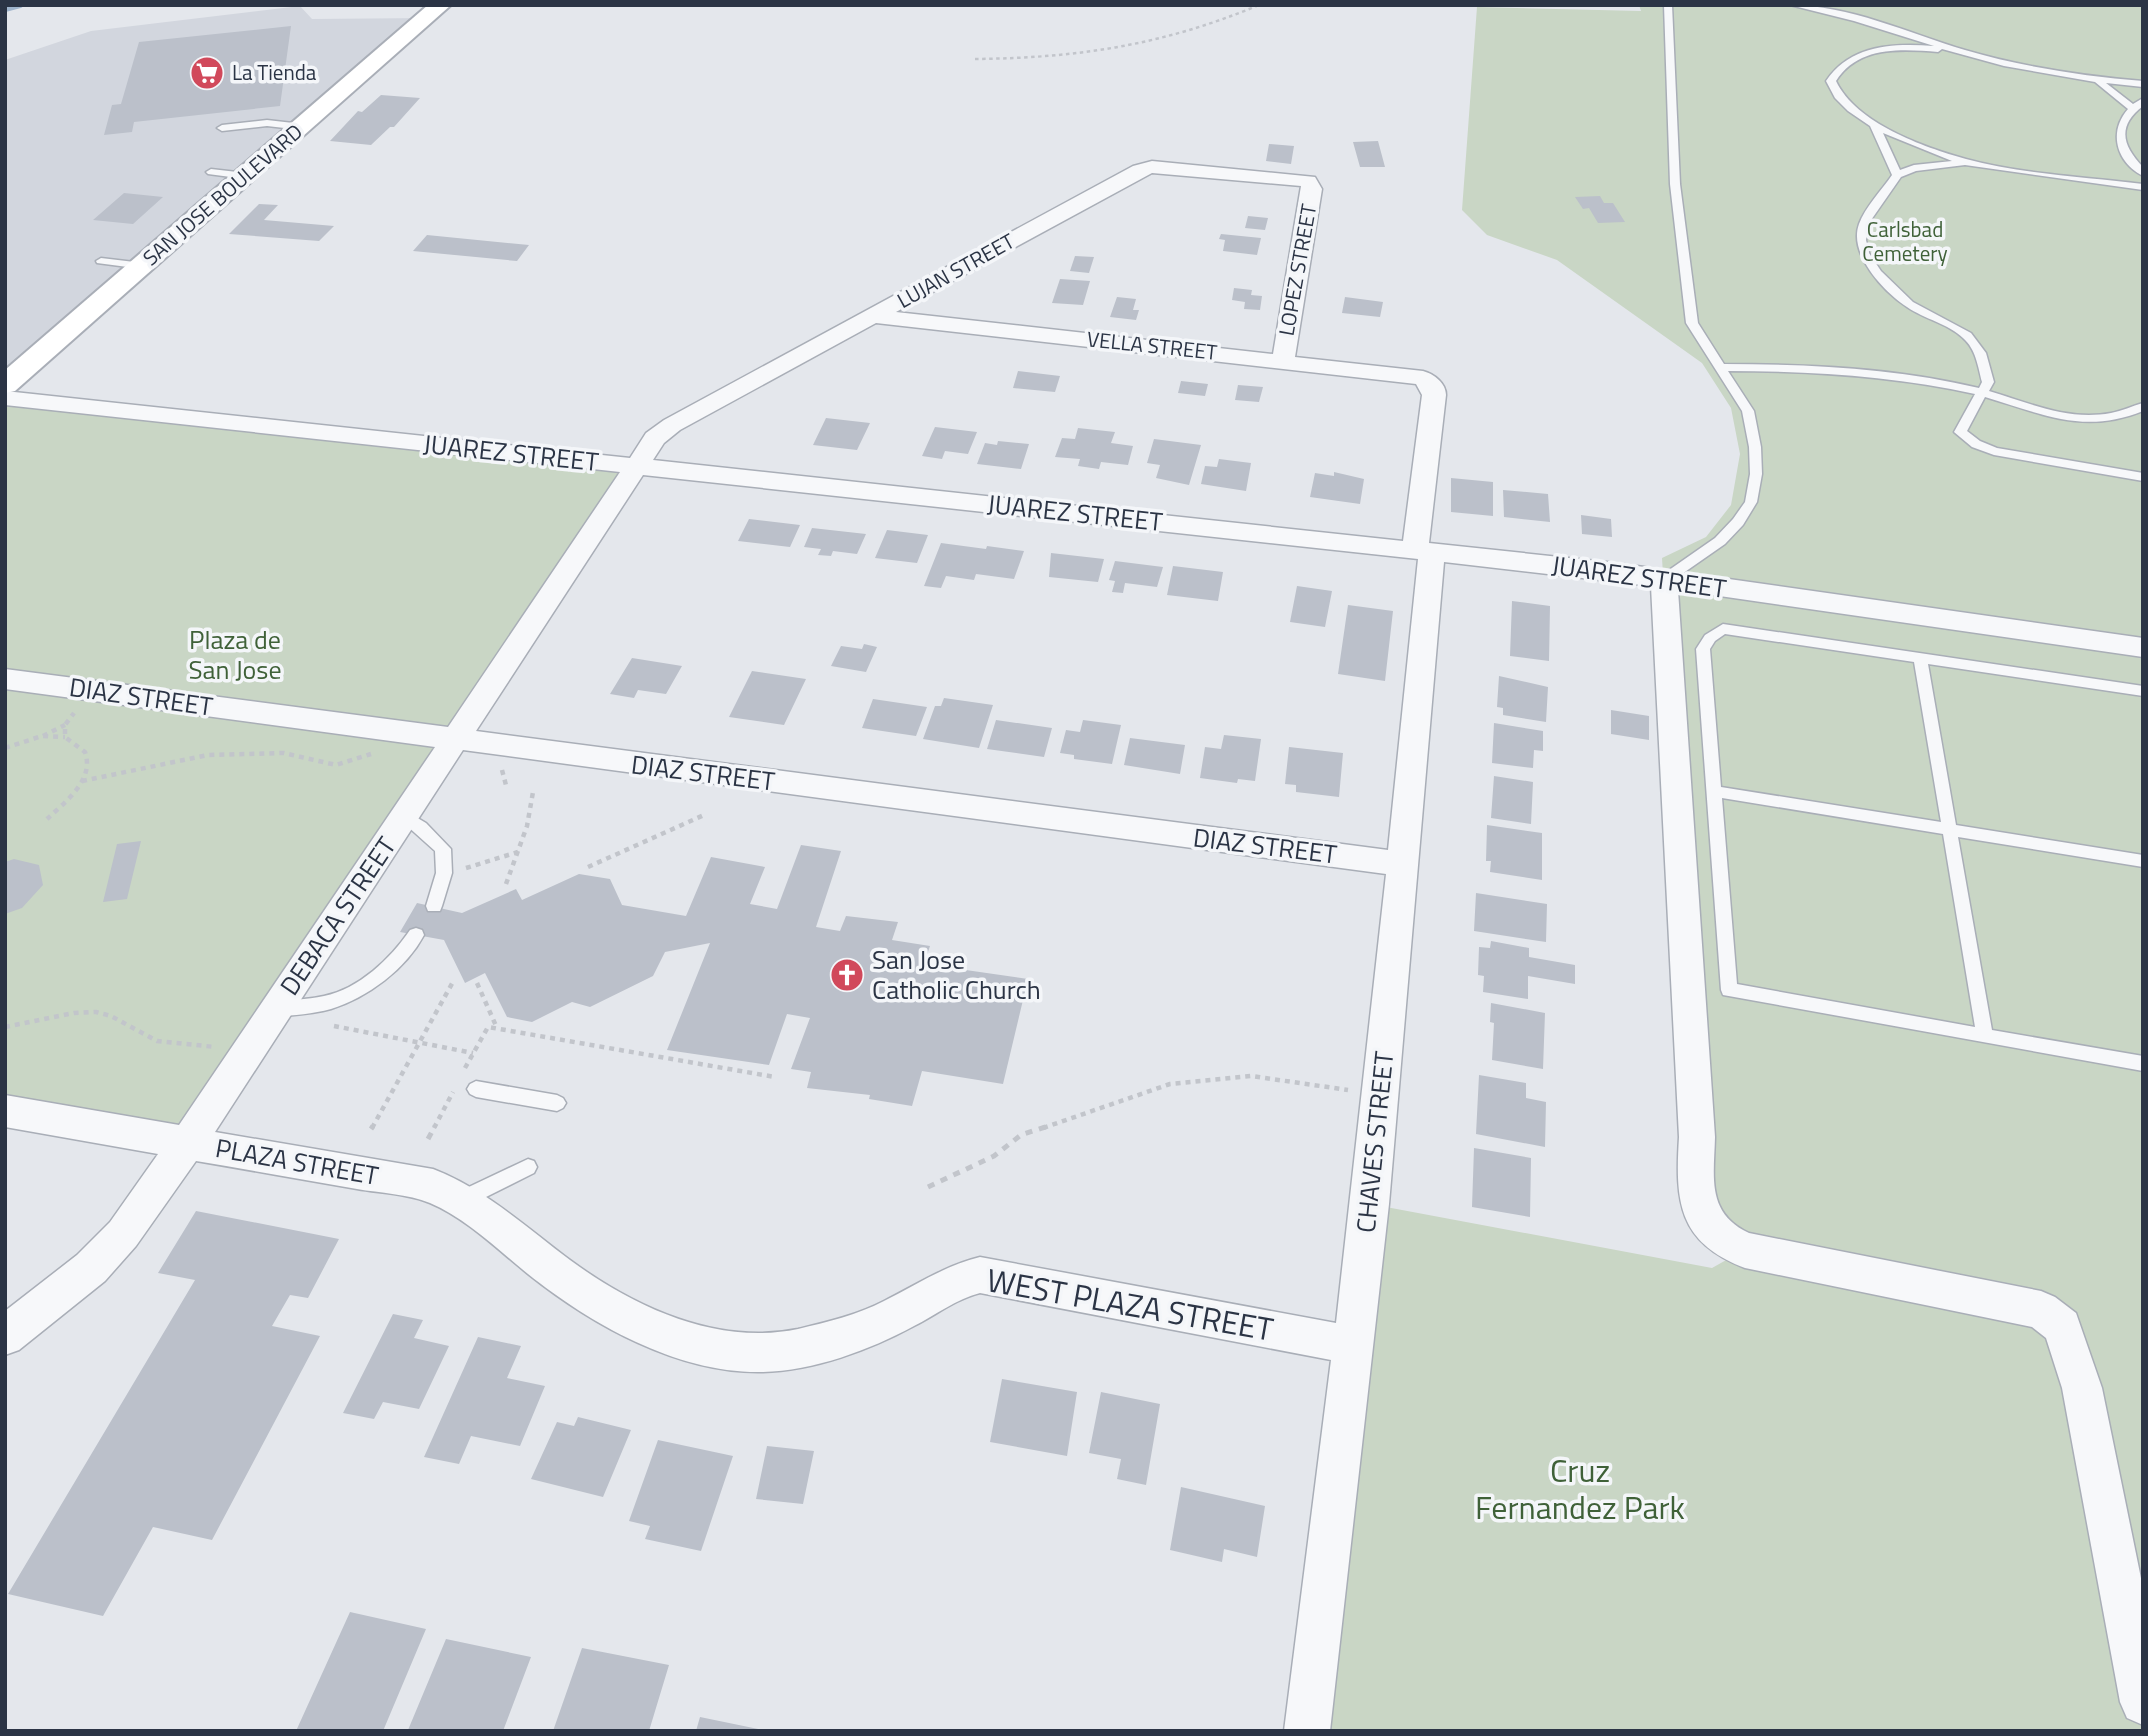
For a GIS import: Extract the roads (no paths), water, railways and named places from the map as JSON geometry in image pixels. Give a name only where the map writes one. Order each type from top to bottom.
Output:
[{"type":"street","name":"SAN JOSE BOULEVARD","points":[[9,378],[143,266],[442,5]]},
{"type":"street","name":"LUJAN STREET","points":[[636,467],[655,438],[672,425],[1140,170],[1167,166],[1308,181]]},
{"type":"street","name":"LOPEZ STREET","points":[[1283,360],[1312,189],[1308,181]]},
{"type":"street","name":"VELLA STREET","points":[[874,316],[1413,375],[1429,382]]},
{"type":"street","name":"CHAVES STREET","points":[[1307,1731],[1353,1346],[1401,864],[1434,396],[1429,382]]},
{"type":"street","name":"JUAREZ STREET","points":[[5,398],[1423,550],[1664,580],[2143,648]]},
{"type":"street","name":"DEBACA STREET","points":[[5,1336],[91,1268],[123,1234],[188,1142],[636,467]]},
{"type":"street","points":[[1664,580],[1697,1136],[1695,1192],[1704,1219],[1723,1242],[1745,1250],[2040,1310],[2062,1326],[2082,1388],[2139,1662],[2143,1702]]},
{"type":"street","name":"DIAZ STREET","points":[[5,679],[1401,864]]},
{"type":"street","name":"PLAZA STREET","points":[[5,1111],[433,1186],[463,1199],[561,1276]]},
{"type":"street","name":"WEST PLAZA STREET","points":[[561,1276],[631,1318],[661,1332],[742,1353],[792,1349],[856,1330],[898,1315],[960,1279],[980,1275],[1353,1346]]},
{"type":"lane","points":[[1664,580],[1720,541],[1738,522],[1751,502],[1756,474],[1755,447],[1748,411],[1692,323],[1675,184],[1668,5]]},
{"type":"lane","points":[[1794,5],[1897,29],[1958,51],[2089,78],[2143,83]]},
{"type":"lane","points":[[1897,29],[1902,37],[1901,44],[1847,61],[1836,69],[1831,81],[1833,89],[1845,105],[1874,124],[1965,162],[2143,187]]},
{"type":"lane","points":[[1890,48],[1958,51]]},
{"type":"lane","points":[[2089,78],[2112,90],[2133,108]]},
{"type":"lane","points":[[2143,101],[2133,108],[2119,130],[2120,144],[2143,173]]},
{"type":"lane","points":[[222,128],[267,123],[302,127]]},
{"type":"lane","points":[[1874,124],[1897,175]]},
{"type":"lane","points":[[1965,162],[1914,168],[1897,175],[1864,223],[1861,240],[1864,253],[1877,273],[1909,304],[1967,335],[1980,353],[1988,382],[1960,432],[1976,444],[2029,459],[2143,477]]},
{"type":"lane","points":[[211,172],[246,176]]},
{"type":"lane","points":[[101,261],[143,266]]},
{"type":"lane","points":[[1721,367],[1778,367],[1886,376],[1984,392],[2074,419],[2106,418],[2143,406]]},
{"type":"lane","points":[[2143,691],[1723,629],[1710,638],[1703,649],[1729,990],[2143,1064]]},
{"type":"lane","points":[[1920,658],[1985,1036]]},
{"type":"lane","points":[[1714,791],[2143,861]]},
{"type":"lane","points":[[404,817],[421,827],[443,849],[444,873],[434,906]]},
{"type":"lane","points":[[276,1010],[344,996],[380,972],[410,946],[416,935]]},
{"type":"lane","points":[[476,1089],[557,1103]]},
{"type":"lane","points":[[463,1199],[528,1167]]},
{"type":"waterway","points":[[5,9],[20,5]]},
{"type":"place","name":"La Tienda","points":[[207,73]]},
{"type":"place","name":"San Jose Catholic Church","points":[[847,975]]},
{"type":"park label","name":"Carlsbad Cemetery","points":[[1905,242]]},
{"type":"park label","name":"Plaza de San Jose","points":[[235,655]]},
{"type":"park label","name":"Cruz Fernandez Park","points":[[1580,1490]]}]
